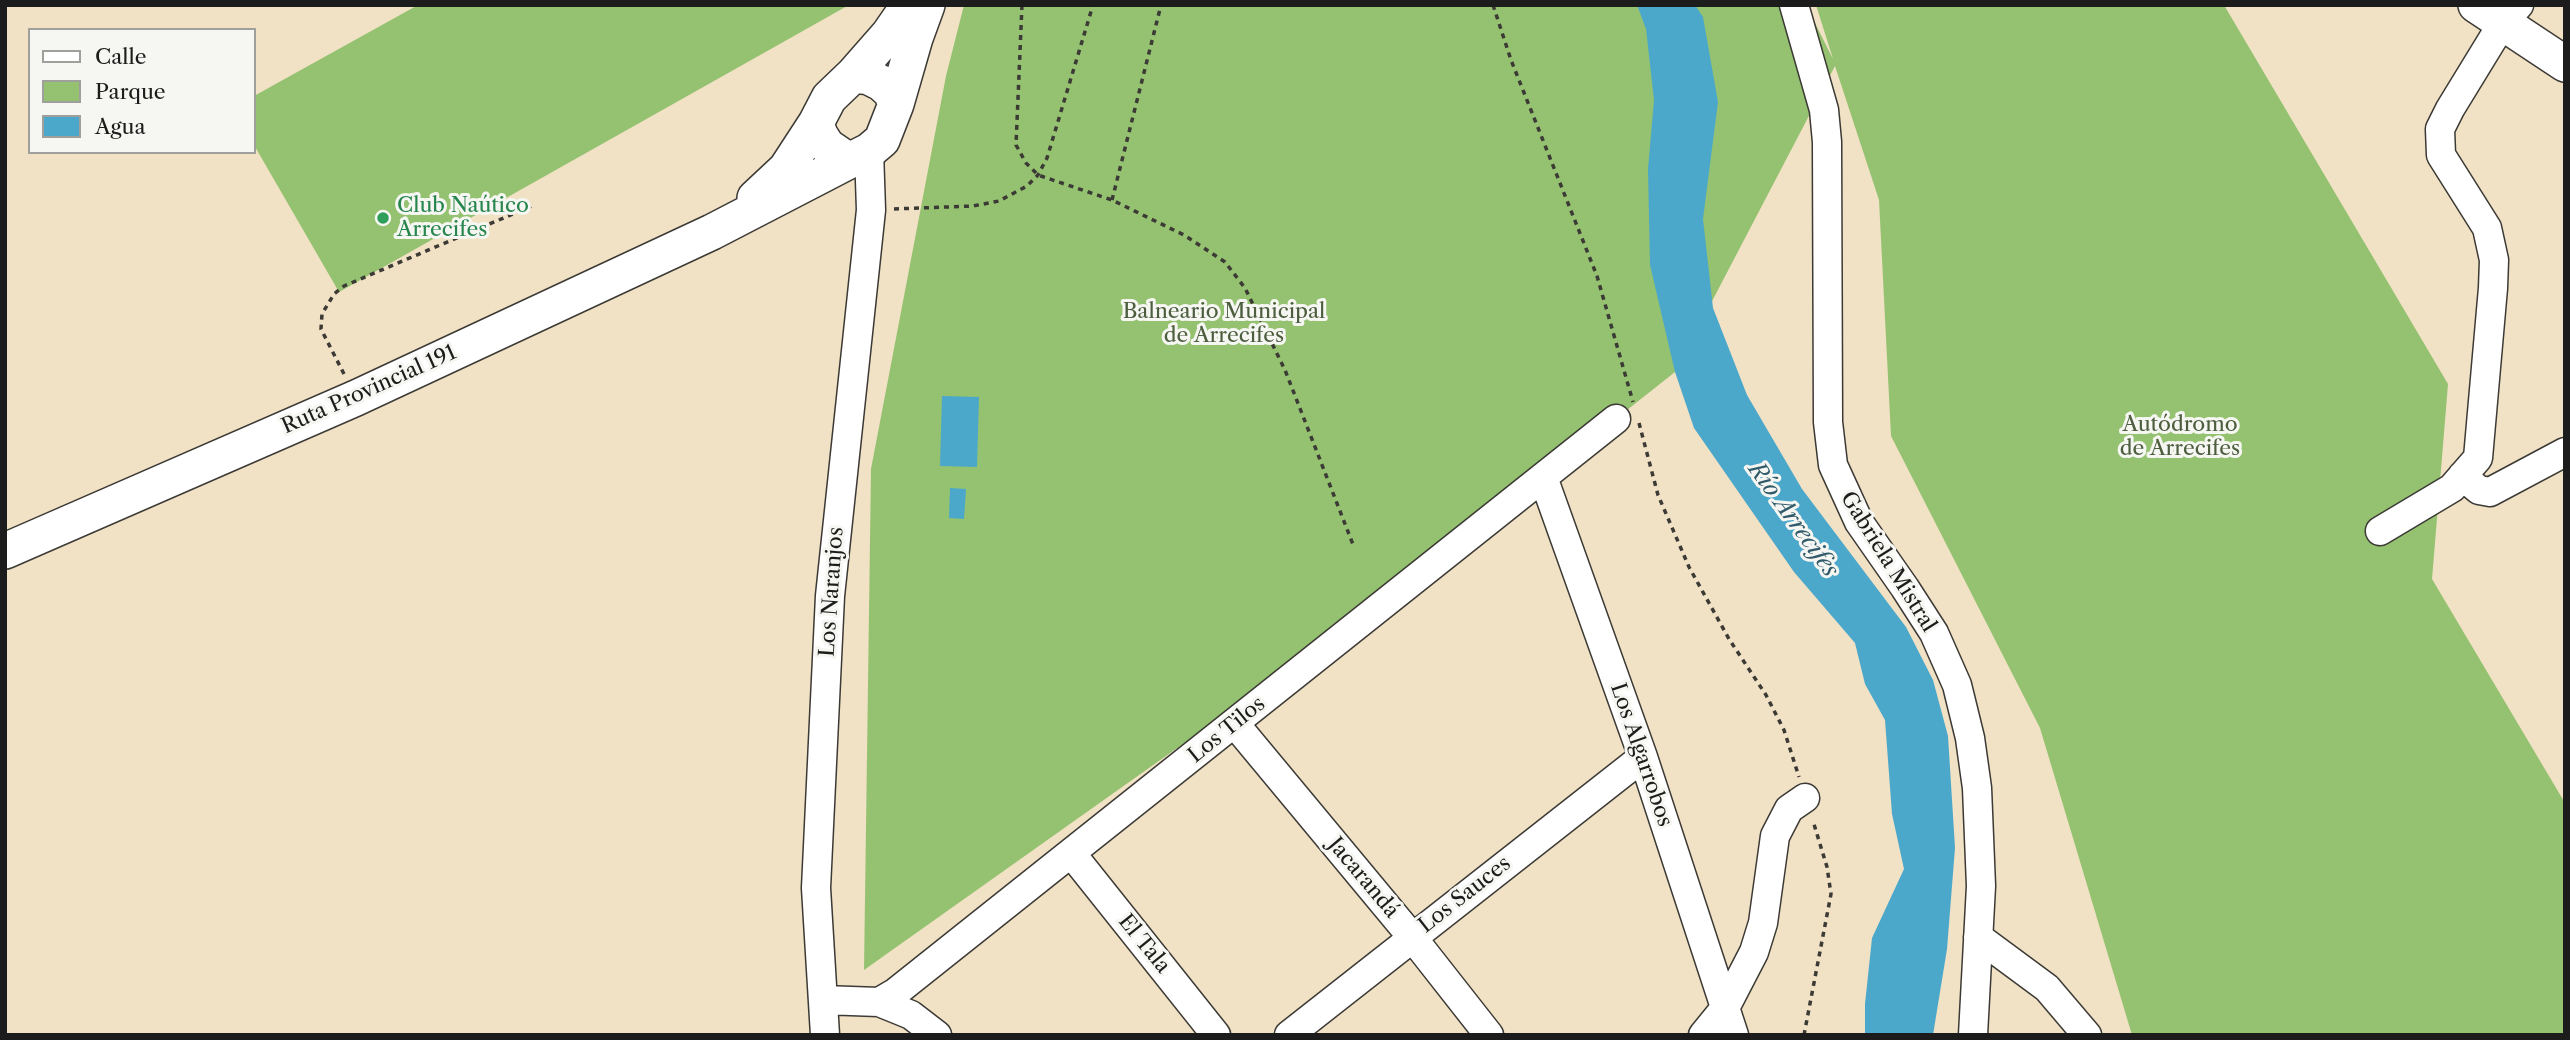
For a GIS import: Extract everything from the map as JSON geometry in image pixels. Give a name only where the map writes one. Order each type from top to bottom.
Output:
[{"type":"main road","points":[[909,5],[889,34],[829,98],[816,122],[827,146],[859,156],[883,140],[927,5]]},
{"type":"main road","points":[[2499,11],[2565,64]]},
{"type":"main road","points":[[853,75],[869,77],[881,83],[891,92],[896,104]]},
{"type":"main road","name":"Ruta Provincial 191","points":[[730,223],[786,169],[816,122]]},
{"type":"main road","name":"Ruta Provincial 191","points":[[5,551],[356,398],[730,223],[859,156]]},
{"type":"street","name":"Gabriela Mistral","points":[[1794,5],[1821,98],[1827,142],[1828,422],[1833,465],[1859,522],[1934,634],[1957,685],[1970,738],[1977,788],[1981,886],[1973,1035]]},
{"type":"street","points":[[2380,531],[2452,488],[2478,458],[2494,260],[2487,228],[2441,155],[2441,129],[2499,11]]},
{"type":"street","name":"Los Naranjos","points":[[825,1035],[816,888],[830,596],[871,210],[859,156]]},
{"type":"street","name":"Los Tilos","points":[[879,1002],[896,992],[1235,724],[1543,477],[1629,414]]},
{"type":"street","points":[[2462,476],[2479,490],[2490,492],[2565,452]]},
{"type":"street","name":"Los Algarrobos","points":[[1543,477],[1643,757],[1734,1035]]},
{"type":"street","name":"Jacarandá","points":[[1235,724],[1412,937],[1489,1035]]},
{"type":"street","name":"Los Sauces","points":[[1289,1035],[1643,757]]},
{"type":"street","points":[[1703,1035],[1725,1008],[1754,952],[1763,923],[1775,836],[1788,810],[1805,798]]},
{"type":"street","name":"El Tala","points":[[1071,853],[1216,1035]]},
{"type":"street","points":[[1978,937],[2048,988],[2087,1035]]},
{"type":"street","points":[[822,1000],[879,1002],[911,1015],[937,1035]]},
{"type":"path","points":[[1022,5],[1016,145],[1026,163],[1038,175],[1112,200],[1184,235],[1225,262],[1245,288],[1285,370],[1354,547]]},
{"type":"path","points":[[871,210],[973,206],[999,201],[1027,186],[1038,175],[1047,158],[1093,5]]},
{"type":"path","points":[[1112,200],[1161,5]]},
{"type":"path","points":[[1493,5],[1511,60],[1597,276],[1629,414],[1658,495],[1689,567],[1784,730],[1827,866],[1831,894],[1804,1035]]},
{"type":"path","points":[[356,398],[321,329],[322,314],[334,294],[344,286],[534,205]]},
{"type":"green space","name":"Club Naútico Arrecifes","points":[[418,5],[849,5],[339,292],[256,148],[256,95]]},
{"type":"green space","points":[[964,5],[1806,5],[1833,59],[1816,5],[2224,5],[2448,384],[2432,579],[2565,803],[2565,1035],[2132,1035],[2040,728],[1891,436],[1879,200],[1835,66],[1675,372],[1400,590],[864,970],[871,469],[946,76]]},
{"type":"water","name":"Río Arrecifes","points":[[1637,5],[1695,5],[1703,17],[1718,102],[1703,219],[1713,308],[1747,395],[1802,489],[1906,627],[1933,680],[1948,736],[1955,848],[1947,949],[1933,1035],[1865,1035],[1865,1004],[1872,938],[1904,869],[1892,814],[1885,720],[1865,684],[1855,643],[1794,572],[1694,428],[1675,372],[1650,265],[1648,169],[1654,100],[1646,29]]},
{"type":"water","points":[[942,396],[979,397],[977,467],[940,466]]},
{"type":"water","points":[[950,488],[966,489],[964,519],[949,518]]},
{"type":"place","name":"Club Naútico Arrecifes","points":[[383,218]]},
{"type":"park label","name":"Balneario Municipal de Arrecifes","points":[[1224,324]]},
{"type":"park label","name":"Autódromo de Arrecifes","points":[[2180,437]]}]
